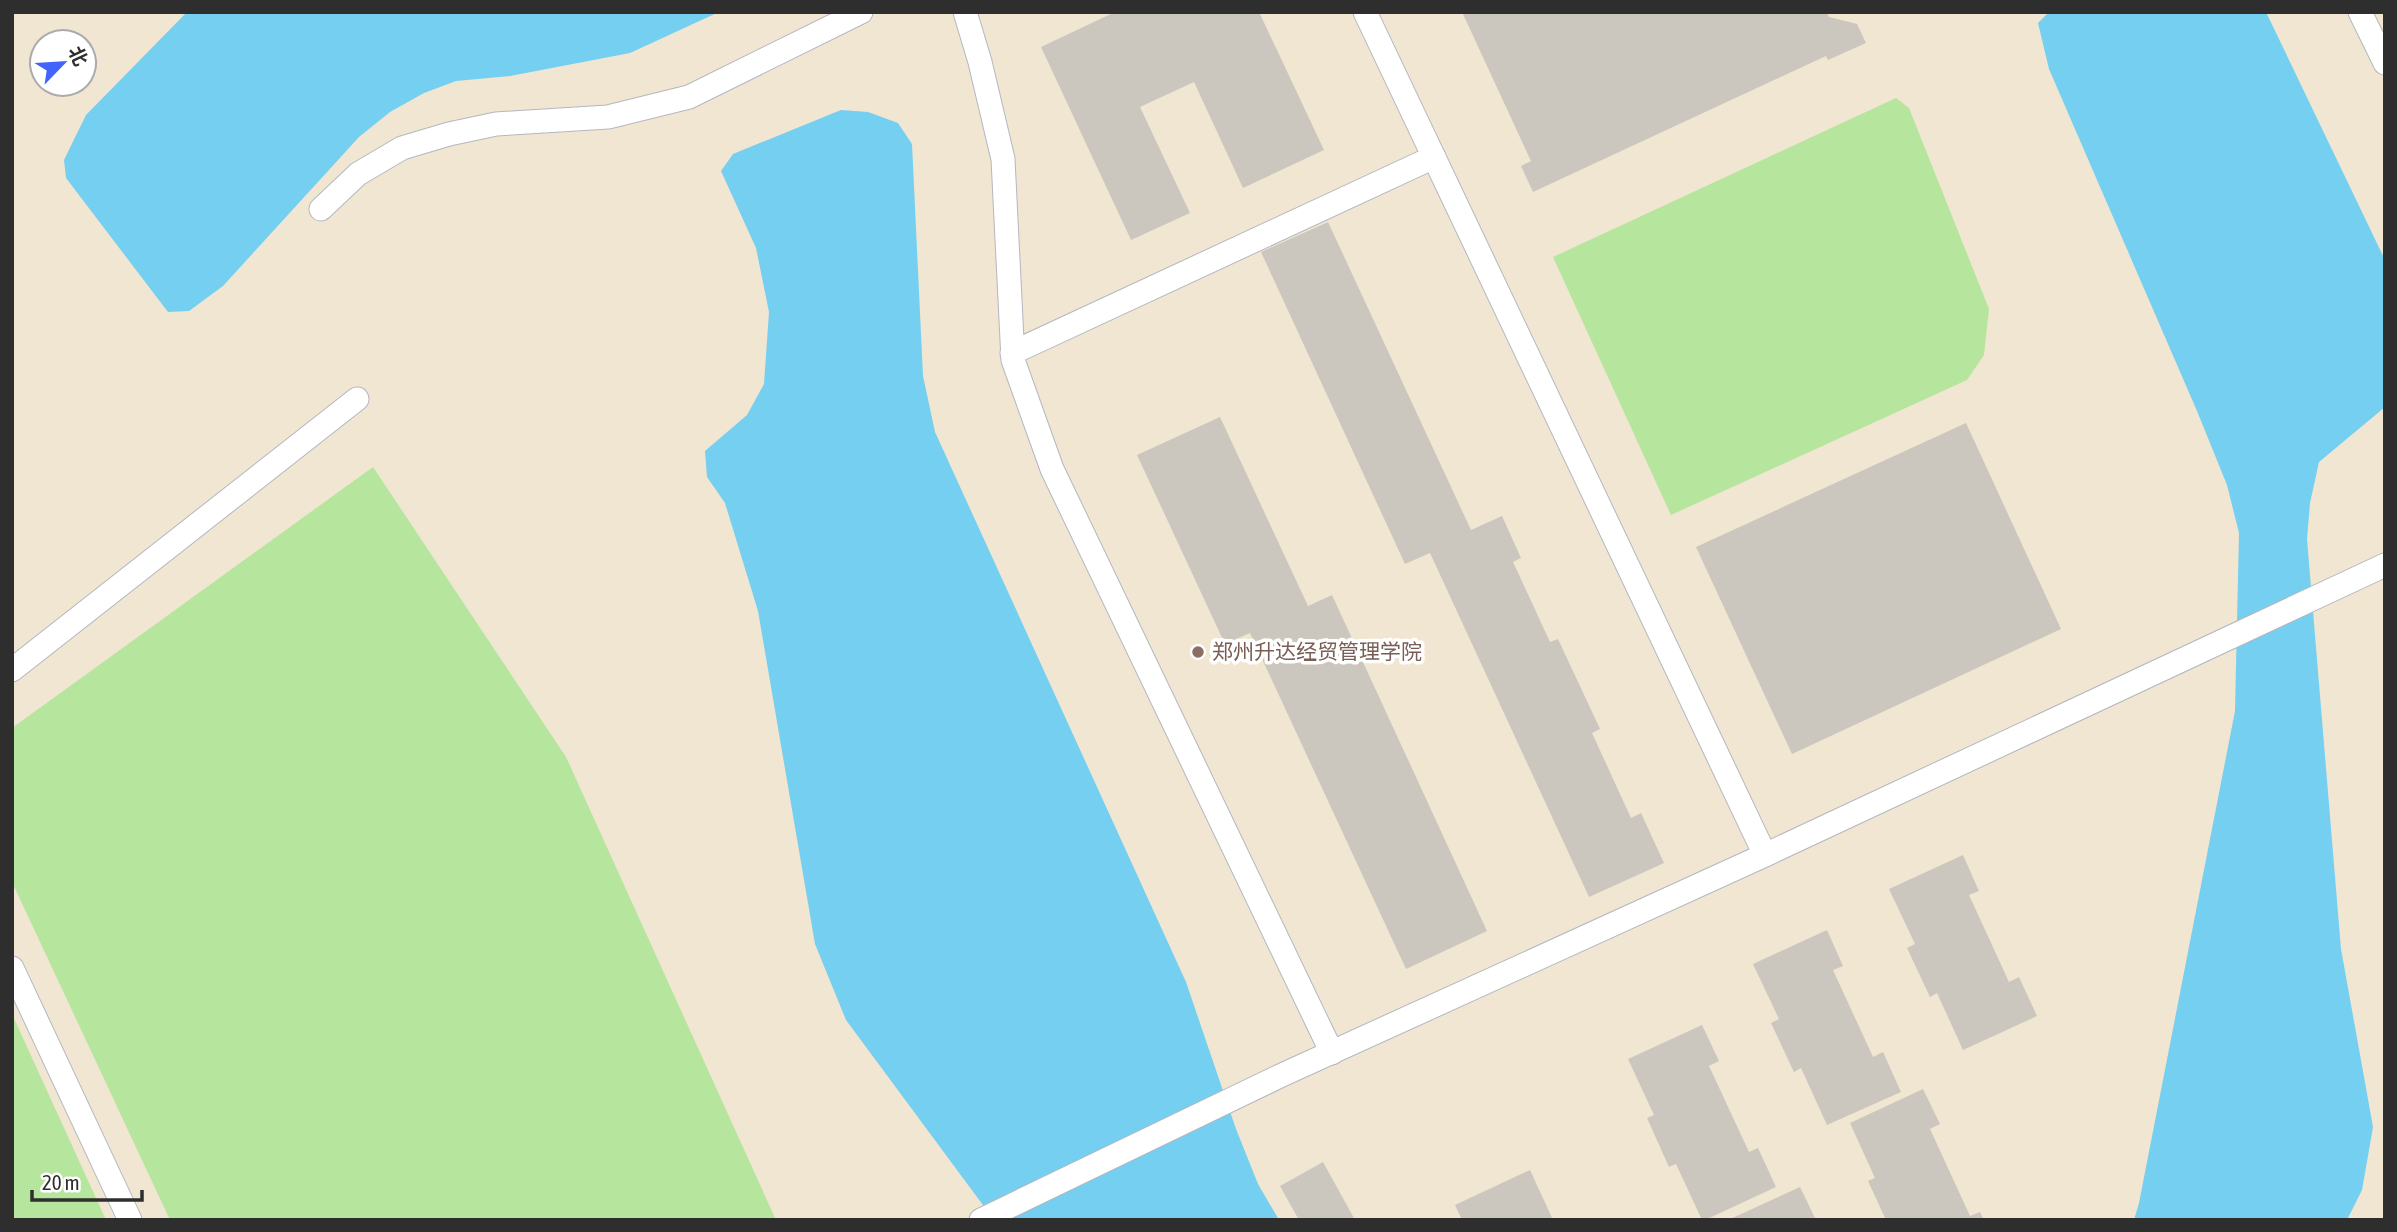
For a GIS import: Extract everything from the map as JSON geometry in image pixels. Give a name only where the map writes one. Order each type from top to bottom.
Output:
[{"type":"lane","points":[[321,209],[358,174],[402,148],[496,124],[608,117],[690,97],[861,12]]},
{"type":"lane","points":[[965,12],[1003,159],[1012,353],[1033,418],[1052,469],[1332,1053]]},
{"type":"lane","points":[[1365,12],[1765,855]]},
{"type":"lane","points":[[2360,12],[2385,63]]},
{"type":"lane","points":[[1012,353],[1434,157]]},
{"type":"lane","points":[[12,670],[357,399]]},
{"type":"lane","points":[[981,1220],[1332,1053],[1765,855],[2381,567]]},
{"type":"lane","points":[[12,968],[130,1220]]},
{"type":"shaded area","name":"郑州升达经贸管理学院","points":[[12,12],[2385,12],[2385,1220],[12,1220]]},
{"type":"green space","points":[[1896,98],[1909,108],[1989,309],[1984,355],[1967,380],[1671,515],[1553,257]]},
{"type":"green space","points":[[373,467],[566,757],[776,1220],[170,1220],[12,882],[12,728]]},
{"type":"green space","points":[[12,1014],[106,1220],[12,1220]]},
{"type":"water","points":[[187,12],[719,12],[630,53],[510,76],[456,81],[424,93],[390,112],[359,137],[223,286],[189,311],[168,312],[66,178],[64,160],[86,115]]},
{"type":"water","points":[[2049,12],[2266,12],[2385,260],[2385,407],[2319,462],[2310,503],[2307,539],[2341,949],[2373,1127],[2362,1190],[2347,1220],[2134,1220],[2235,711],[2239,533],[2227,485],[2197,411],[2049,69],[2038,23]]},
{"type":"water","points":[[841,110],[868,112],[898,123],[912,144],[923,376],[935,432],[1186,982],[1236,1129],[1258,1184],[1279,1220],[994,1220],[846,1020],[815,944],[758,611],[725,503],[707,477],[705,451],[747,415],[764,384],[769,312],[756,248],[721,171],[733,154]]},
{"type":"building","points":[[1115,12],[1259,12],[1324,150],[1243,188],[1194,82],[1140,107],[1190,213],[1131,240],[1041,47]]},
{"type":"building","points":[[1462,12],[1827,12],[1829,17],[1857,24],[1866,43],[1828,60],[1826,56],[1533,192],[1521,166],[1531,161]]},
{"type":"building","points":[[1328,222],[1471,530],[1502,516],[1521,558],[1513,562],[1550,642],[1558,639],[1600,729],[1592,733],[1631,818],[1641,813],[1664,863],[1589,897],[1430,553],[1405,564],[1261,252]]},
{"type":"building","points":[[1220,417],[1308,606],[1332,595],[1487,931],[1406,969],[1250,633],[1225,644],[1137,455]]},
{"type":"building","points":[[1966,423],[2061,629],[1792,754],[1696,547]]},
{"type":"building","points":[[1963,855],[1979,891],[1969,895],[2009,982],[2019,977],[2037,1016],[1963,1050],[1937,993],[1930,997],[1907,948],[1915,944],[1889,889]]},
{"type":"building","points":[[1827,930],[1843,966],[1833,970],[1873,1057],[1883,1052],[1901,1092],[1827,1125],[1801,1068],[1794,1072],[1771,1023],[1779,1019],[1753,964]]},
{"type":"building","points":[[1702,1025],[1719,1061],[1709,1066],[1749,1152],[1758,1148],[1776,1187],[1705,1220],[1702,1220],[1676,1164],[1669,1167],[1647,1118],[1654,1115],[1628,1059]]},
{"type":"building","points":[[1923,1089],[1940,1124],[1930,1129],[1970,1216],[1980,1212],[1984,1220],[1886,1220],[1868,1181],[1875,1178],[1850,1123]]},
{"type":"building","points":[[1323,1162],[1355,1220],[1299,1220],[1280,1186]]},
{"type":"building","points":[[1530,1170],[1553,1220],[1462,1220],[1455,1205]]},
{"type":"building","points":[[1800,1187],[1816,1220],[1728,1220]]},
{"type":"place","name":"郑州升达经贸管理学院","points":[[1198,652]]}]
